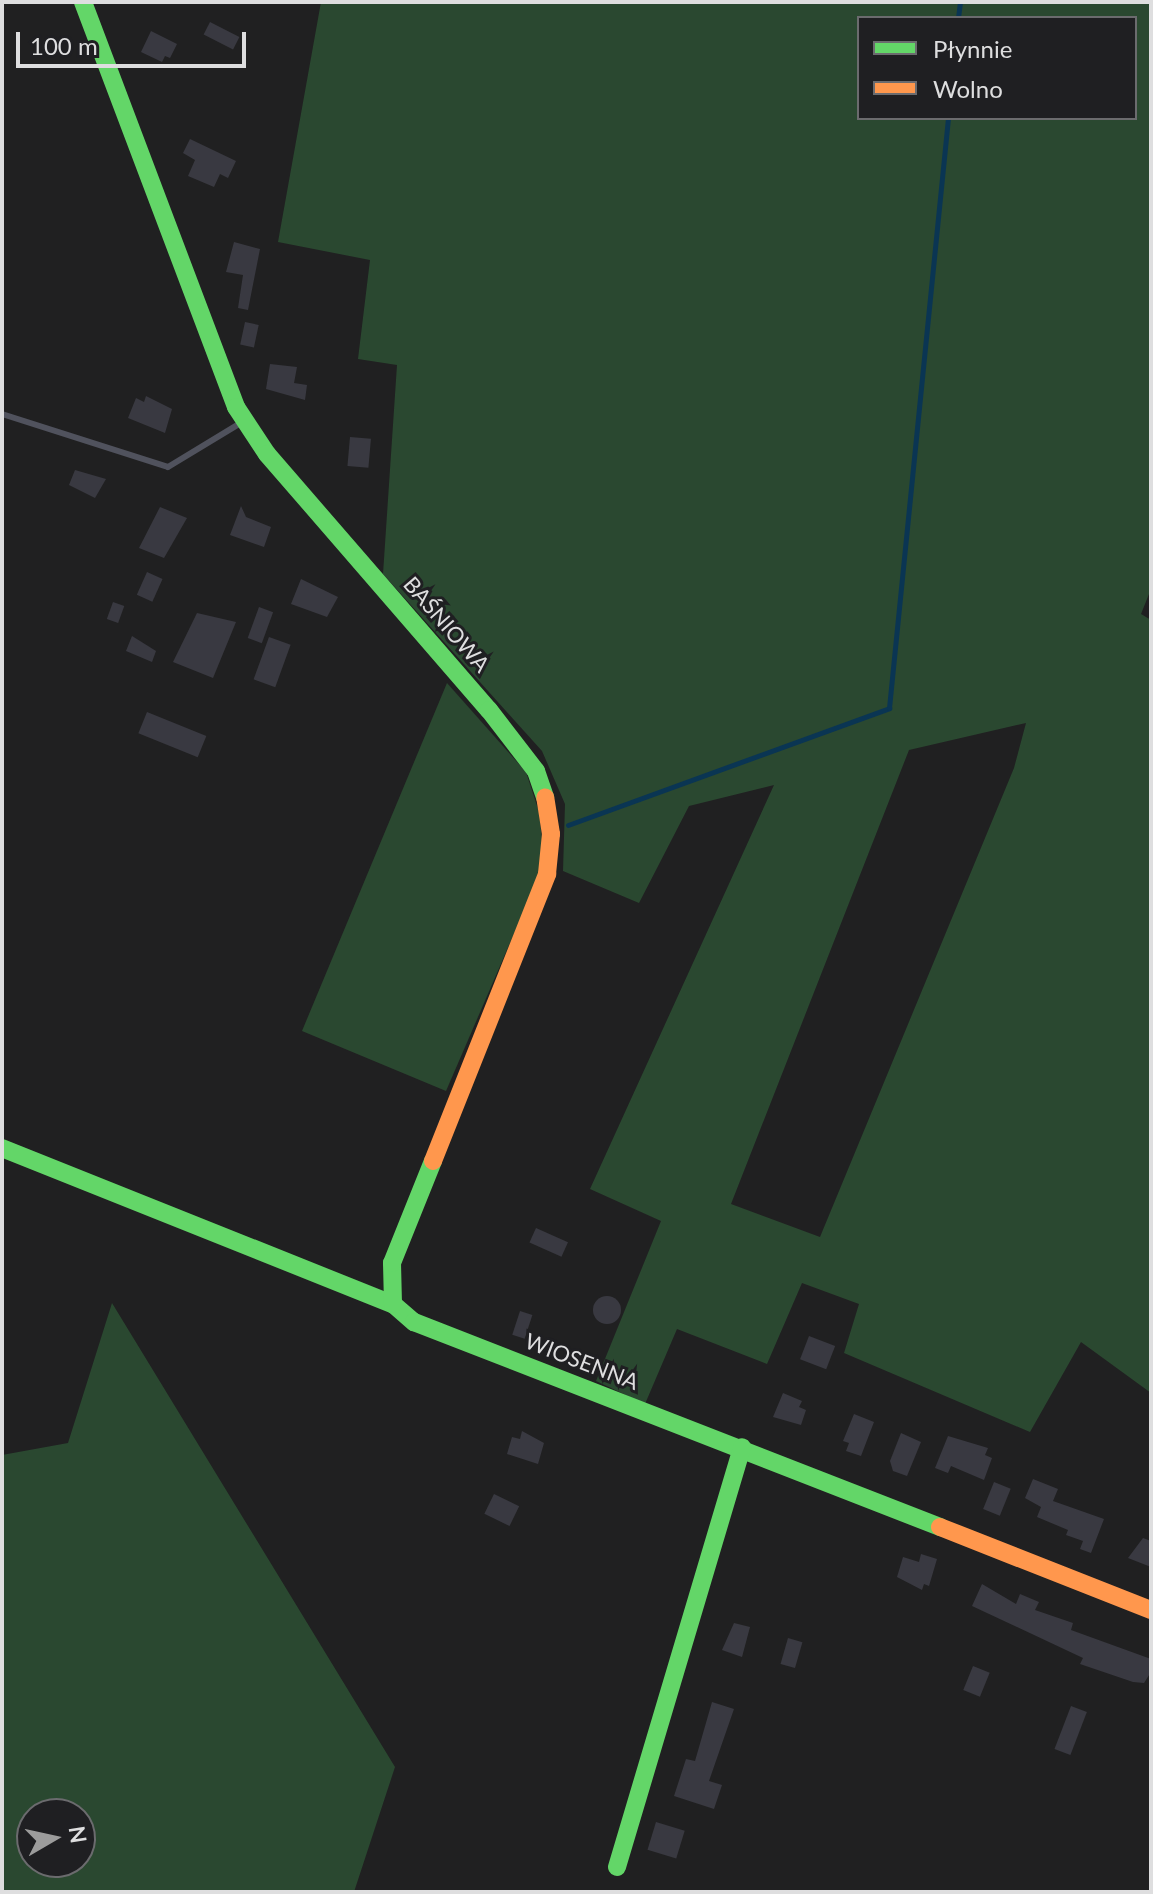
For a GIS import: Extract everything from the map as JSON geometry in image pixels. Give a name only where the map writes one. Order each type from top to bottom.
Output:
[{"type":"street","name":"BAŚNIOWA","points":[[83,2],[245,421],[267,454],[527,759],[541,784],[549,821],[547,874],[392,1263],[393,1304]]},
{"type":"street","name":"WIOSENNA","points":[[2,1148],[393,1304],[414,1322],[742,1447],[1151,1610]]},
{"type":"street","points":[[617,1867],[742,1447]]},
{"type":"lane","points":[[2,414],[168,467],[245,421]]},
{"type":"green space","points":[[321,2],[1151,2],[1151,589],[1141,614],[1151,620],[1151,1393],[1081,1342],[1030,1432],[844,1353],[859,1304],[802,1283],[767,1364],[677,1329],[645,1404],[596,1381],[661,1221],[590,1189],[774,785],[689,806],[639,903],[563,871],[565,804],[542,751],[383,574],[397,365],[358,359],[370,260],[278,242]],"holes":[[[1026,723],[1014,768],[820,1237],[731,1204],[909,750]]]},
{"type":"green space","points":[[447,683],[526,772],[539,812],[543,848],[538,878],[446,1091],[302,1031]]},
{"type":"green space","points":[[112,1303],[395,1767],[354,1892],[2,1892],[2,1455],[68,1443]]},
{"type":"building","points":[[210,22],[239,37],[233,49],[204,34]]},
{"type":"building","points":[[151,31],[177,44],[170,58],[165,56],[162,62],[141,52]]},
{"type":"building","points":[[190,139],[236,161],[228,178],[220,174],[214,187],[188,176],[195,160],[183,153]]},
{"type":"building","points":[[234,242],[260,249],[248,310],[238,308],[243,275],[226,272]]},
{"type":"building","points":[[245,322],[259,325],[254,347],[240,344]]},
{"type":"building","points":[[270,364],[297,367],[294,383],[307,385],[305,400],[266,389]]},
{"type":"building","points":[[146,396],[172,409],[165,433],[128,418],[136,398],[144,402]]},
{"type":"building","points":[[350,437],[371,439],[368,468],[347,466]]},
{"type":"building","points":[[75,470],[106,479],[95,498],[69,485]]},
{"type":"building","points":[[241,506],[246,517],[271,527],[264,547],[230,535]]},
{"type":"building","points":[[160,507],[187,518],[164,558],[139,548]]},
{"type":"building","points":[[147,572],[163,579],[152,602],[137,595]]},
{"type":"building","points":[[301,579],[338,597],[327,617],[291,604]]},
{"type":"building","points":[[113,602],[124,606],[118,623],[107,619]]},
{"type":"building","points":[[259,607],[273,612],[262,643],[248,638]]},
{"type":"building","points":[[197,613],[236,622],[213,678],[173,662]]},
{"type":"building","points":[[132,636],[156,651],[152,662],[126,651]]},
{"type":"building","points":[[269,637],[291,645],[275,687],[254,679]]},
{"type":"building","points":[[147,712],[206,736],[198,757],[138,733]]},
{"type":"building","points":[[536,1228],[568,1242],[561,1257],[529,1243]]},
{"type":"building","points":[[607,1296],[617,1300],[621,1310],[617,1320],[607,1324],[597,1320],[593,1310],[597,1300]]},
{"type":"building","points":[[520,1311],[532,1315],[525,1339],[512,1335]]},
{"type":"building","points":[[809,1336],[835,1346],[826,1369],[800,1359]]},
{"type":"building","points":[[783,1393],[802,1401],[799,1407],[806,1410],[801,1425],[773,1417]]},
{"type":"building","points":[[854,1414],[874,1422],[861,1456],[846,1451],[849,1443],[843,1441]]},
{"type":"building","points":[[522,1431],[544,1443],[538,1464],[507,1454],[512,1437],[520,1439]]},
{"type":"building","points":[[901,1433],[921,1442],[907,1476],[893,1471],[890,1461]]},
{"type":"building","points":[[948,1436],[988,1448],[985,1455],[992,1458],[984,1480],[951,1466],[948,1473],[935,1468]]},
{"type":"building","points":[[1033,1479],[1058,1489],[1053,1501],[1104,1519],[1091,1553],[1080,1549],[1083,1541],[1066,1535],[1068,1530],[1037,1517],[1041,1507],[1025,1498]]},
{"type":"building","points":[[994,1482],[1011,1489],[1000,1516],[983,1509]]},
{"type":"building","points":[[494,1494],[519,1506],[510,1526],[484,1514]]},
{"type":"building","points":[[1143,1538],[1151,1541],[1151,1567],[1128,1558]]},
{"type":"building","points":[[921,1554],[937,1559],[929,1586],[924,1584],[922,1590],[897,1577],[903,1557],[919,1562]]},
{"type":"building","points":[[982,1584],[1016,1604],[1020,1594],[1039,1602],[1035,1610],[1073,1623],[1071,1630],[1151,1659],[1151,1672],[1144,1683],[1133,1682],[1080,1664],[1083,1658],[972,1606]]},
{"type":"building","points":[[734,1623],[750,1627],[742,1657],[722,1650]]},
{"type":"building","points":[[788,1638],[802,1642],[795,1668],[781,1664]]},
{"type":"building","points":[[973,1666],[990,1673],[980,1697],[963,1690]]},
{"type":"building","points":[[712,1702],[734,1709],[709,1781],[722,1785],[714,1809],[674,1796],[686,1759],[695,1761]]},
{"type":"building","points":[[1071,1706],[1087,1712],[1070,1755],[1055,1749]]},
{"type":"building","points":[[656,1822],[685,1831],[676,1859],[648,1850]]},
{"type":"waterway","points":[[958,16],[960,2]]},
{"type":"waterway","points":[[568,825],[889,708],[948,120]]},
{"type":"traffic: fast","points":[[83,2],[236,407],[267,454],[489,710],[536,771],[545,797]]},
{"type":"traffic: fast","points":[[2,1148],[393,1304],[414,1322],[940,1527]]},
{"type":"traffic: fast","points":[[393,1304],[392,1263],[433,1161]]},
{"type":"traffic: fast","points":[[617,1867],[742,1447]]},
{"type":"traffic: slow","points":[[433,1161],[547,874],[551,834],[545,797]]},
{"type":"traffic: slow","points":[[940,1527],[1151,1610]]}]
